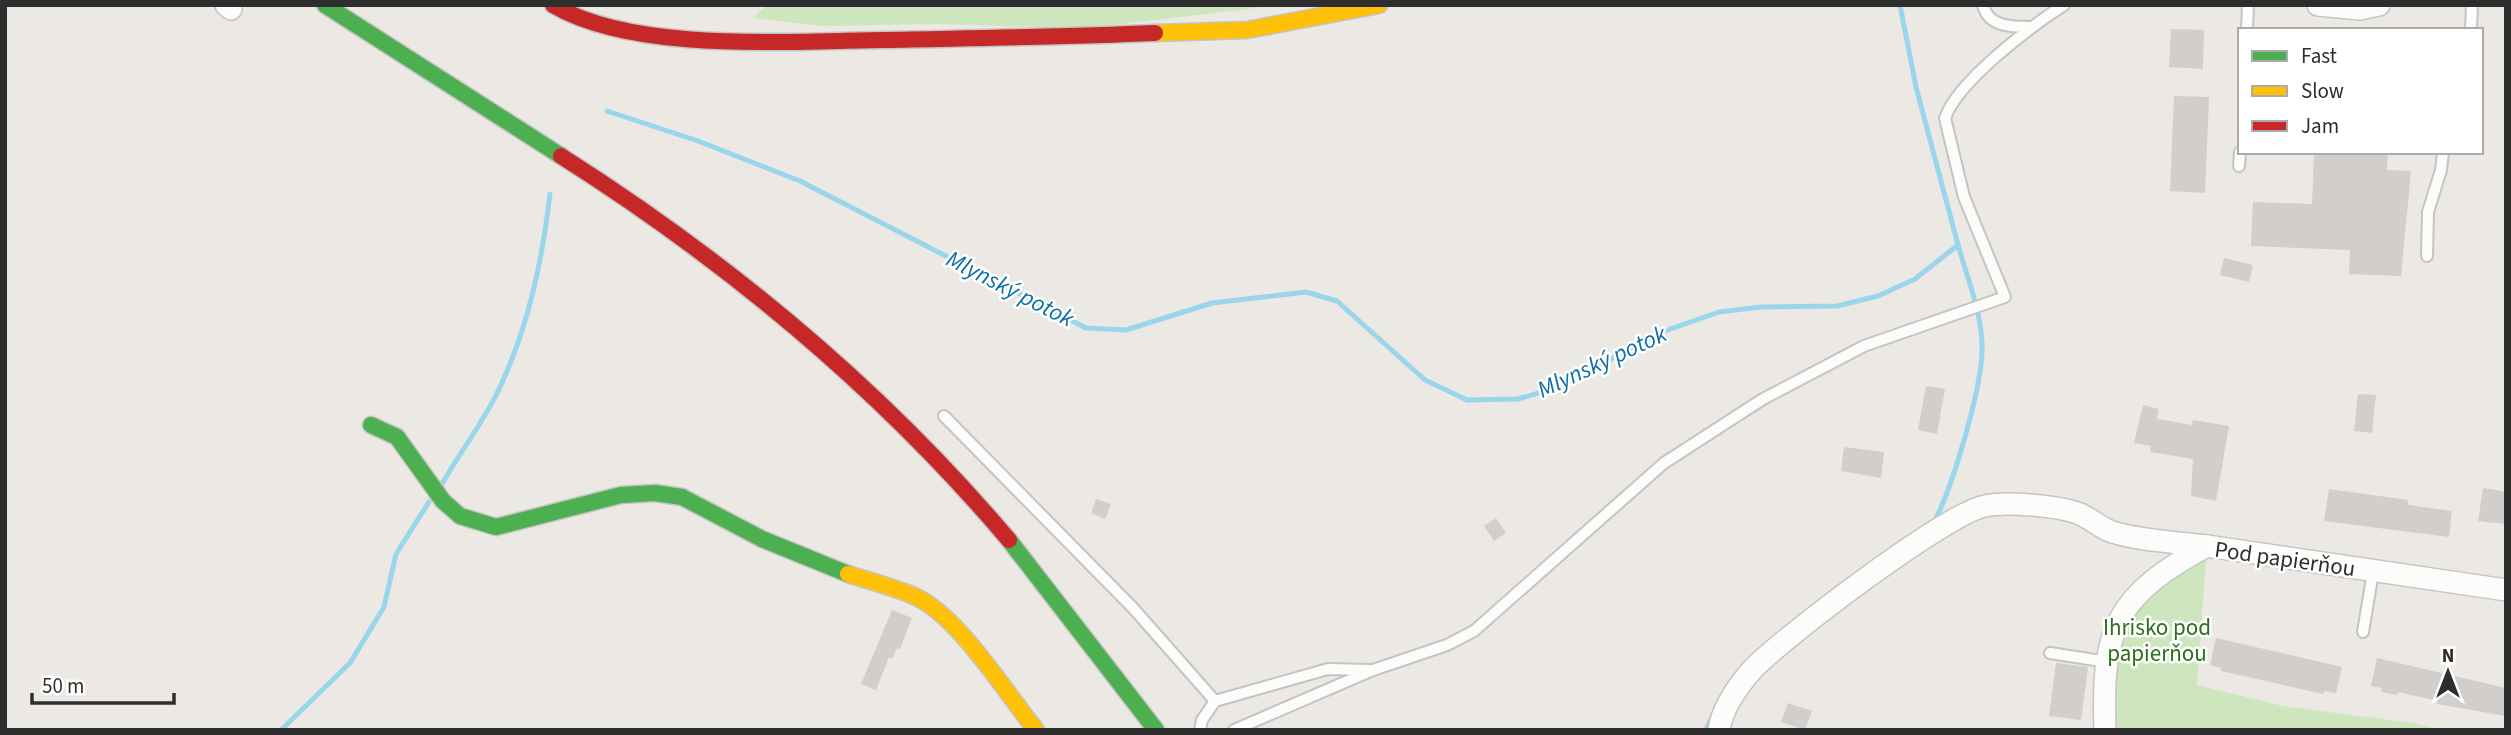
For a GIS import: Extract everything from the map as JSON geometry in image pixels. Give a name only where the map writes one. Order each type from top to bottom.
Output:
[{"type":"street","points":[[325,5],[575,164],[660,222],[795,329],[933,457],[997,525],[1059,600],[1156,730]]},
{"type":"street","points":[[553,5],[579,20],[657,37],[793,41],[1060,37],[1247,30],[1379,5]]},
{"type":"street","points":[[2318,5],[2360,9],[2379,5]]},
{"type":"street","points":[[371,425],[397,437],[443,501],[460,516],[495,527],[621,495],[655,493],[682,497],[762,539],[834,570],[915,596],[952,624],[1036,730]]},
{"type":"street","points":[[1719,730],[1721,715],[1752,670],[1819,615],[1912,547],[1964,513],[1985,505],[2034,506],[2078,513],[2110,531],[2207,546]]},
{"type":"street","name":"Pod papierňou","points":[[2105,730],[2108,662],[2116,622],[2143,586],[2207,546],[2506,590]]},
{"type":"lane","points":[[1983,5],[1984,12],[2004,28],[2030,27]]},
{"type":"lane","points":[[1235,729],[1373,670],[1447,645],[1474,631],[1664,463],[1763,399],[1864,346],[2005,297],[1964,197],[1945,118],[1949,106],[1962,91],[2030,27],[2064,5]]},
{"type":"lane","points":[[2247,28],[2248,5]]},
{"type":"lane","points":[[2471,28],[2472,5]]},
{"type":"lane","points":[[2239,166],[2240,154]]},
{"type":"lane","points":[[2427,256],[2428,212],[2441,170],[2443,154]]},
{"type":"lane","points":[[944,416],[1133,608],[1215,701]]},
{"type":"lane","points":[[2363,632],[2374,572]]},
{"type":"lane","points":[[2050,653],[2108,662]]},
{"type":"lane","points":[[1200,730],[1202,720],[1215,701],[1328,669],[1373,670]]},
{"type":"green space","points":[[767,5],[1280,5],[1080,29],[938,24],[822,26],[753,18]]},
{"type":"green space","name":"Ihrisko pod papierňou","points":[[2207,546],[2197,685],[2283,706],[2413,723],[2444,730],[2105,730],[2116,622]]},
{"type":"building","points":[[2171,29],[2204,30],[2203,69],[2169,67]]},
{"type":"building","points":[[2174,96],[2209,97],[2205,193],[2170,191]]},
{"type":"building","points":[[2314,154],[2388,154],[2387,170],[2411,171],[2401,276],[2349,274],[2350,250],[2251,246],[2253,202],[2312,204]]},
{"type":"building","points":[[2224,258],[2253,265],[2249,282],[2220,275]]},
{"type":"building","points":[[1926,386],[1945,389],[1937,434],[1918,430]]},
{"type":"building","points":[[2358,394],[2376,395],[2372,433],[2354,431]]},
{"type":"building","points":[[2143,405],[2159,409],[2157,419],[2192,425],[2193,420],[2229,426],[2216,501],[2191,496],[2193,459],[2150,452],[2151,446],[2134,443]]},
{"type":"building","points":[[1844,447],[1884,452],[1881,478],[1841,471]]},
{"type":"building","points":[[2483,488],[2506,492],[2506,524],[2478,521]]},
{"type":"building","points":[[2329,489],[2408,500],[2408,505],[2452,511],[2449,537],[2324,521]]},
{"type":"building","points":[[1096,499],[1111,504],[1105,519],[1091,513]]},
{"type":"building","points":[[1496,518],[1506,533],[1494,541],[1484,526]]},
{"type":"building","points":[[892,610],[912,618],[900,649],[897,648],[892,659],[889,657],[876,690],[861,684]]},
{"type":"building","points":[[2216,638],[2342,667],[2336,693],[2324,691],[2323,694],[2221,671],[2221,668],[2210,665]]},
{"type":"building","points":[[2377,658],[2506,688],[2506,716],[2437,704],[2438,701],[2398,692],[2397,695],[2381,692],[2382,688],[2371,686]]},
{"type":"building","points":[[2056,663],[2088,667],[2081,720],[2049,716]]},
{"type":"building","points":[[1788,703],[1812,711],[1805,730],[1781,722]]},
{"type":"waterway","name":"Mlynský potok","points":[[607,111],[698,141],[800,181],[1086,328],[1126,330],[1212,303],[1306,292],[1337,301],[1425,380],[1467,400],[1518,399],[1559,387],[1662,332],[1719,312],[1761,307],[1837,306],[1878,296],[1915,279],[1958,245],[1916,87],[1900,5]]},
{"type":"waterway","name":"Mlynský potok","points":[[442,484],[494,399],[519,340],[538,268],[550,194]]},
{"type":"waterway","points":[[1933,524],[1949,487],[1965,436],[1981,361],[1979,319],[1958,245]]},
{"type":"waterway","name":"Mlynský potok","points":[[281,730],[350,663],[384,607],[396,554],[429,502]]},
{"type":"waterway","points":[[1706,730],[1712,717]]},
{"type":"traffic: fast","points":[[325,5],[561,156]]},
{"type":"traffic: fast","points":[[371,425],[397,437],[443,501],[460,516],[496,527],[621,495],[655,493],[682,497],[762,539],[848,574]]},
{"type":"traffic: fast","points":[[1009,540],[1156,730]]},
{"type":"traffic: slow","points":[[1155,33],[1247,30],[1379,5]]},
{"type":"traffic: slow","points":[[848,574],[914,596],[947,619],[996,676],[1036,730]]},
{"type":"traffic: jam","points":[[553,5],[587,20],[626,31],[713,41],[803,42],[1155,33]]},
{"type":"traffic: jam","points":[[561,156],[683,239],[800,331],[908,431],[960,484],[1009,540]]}]
